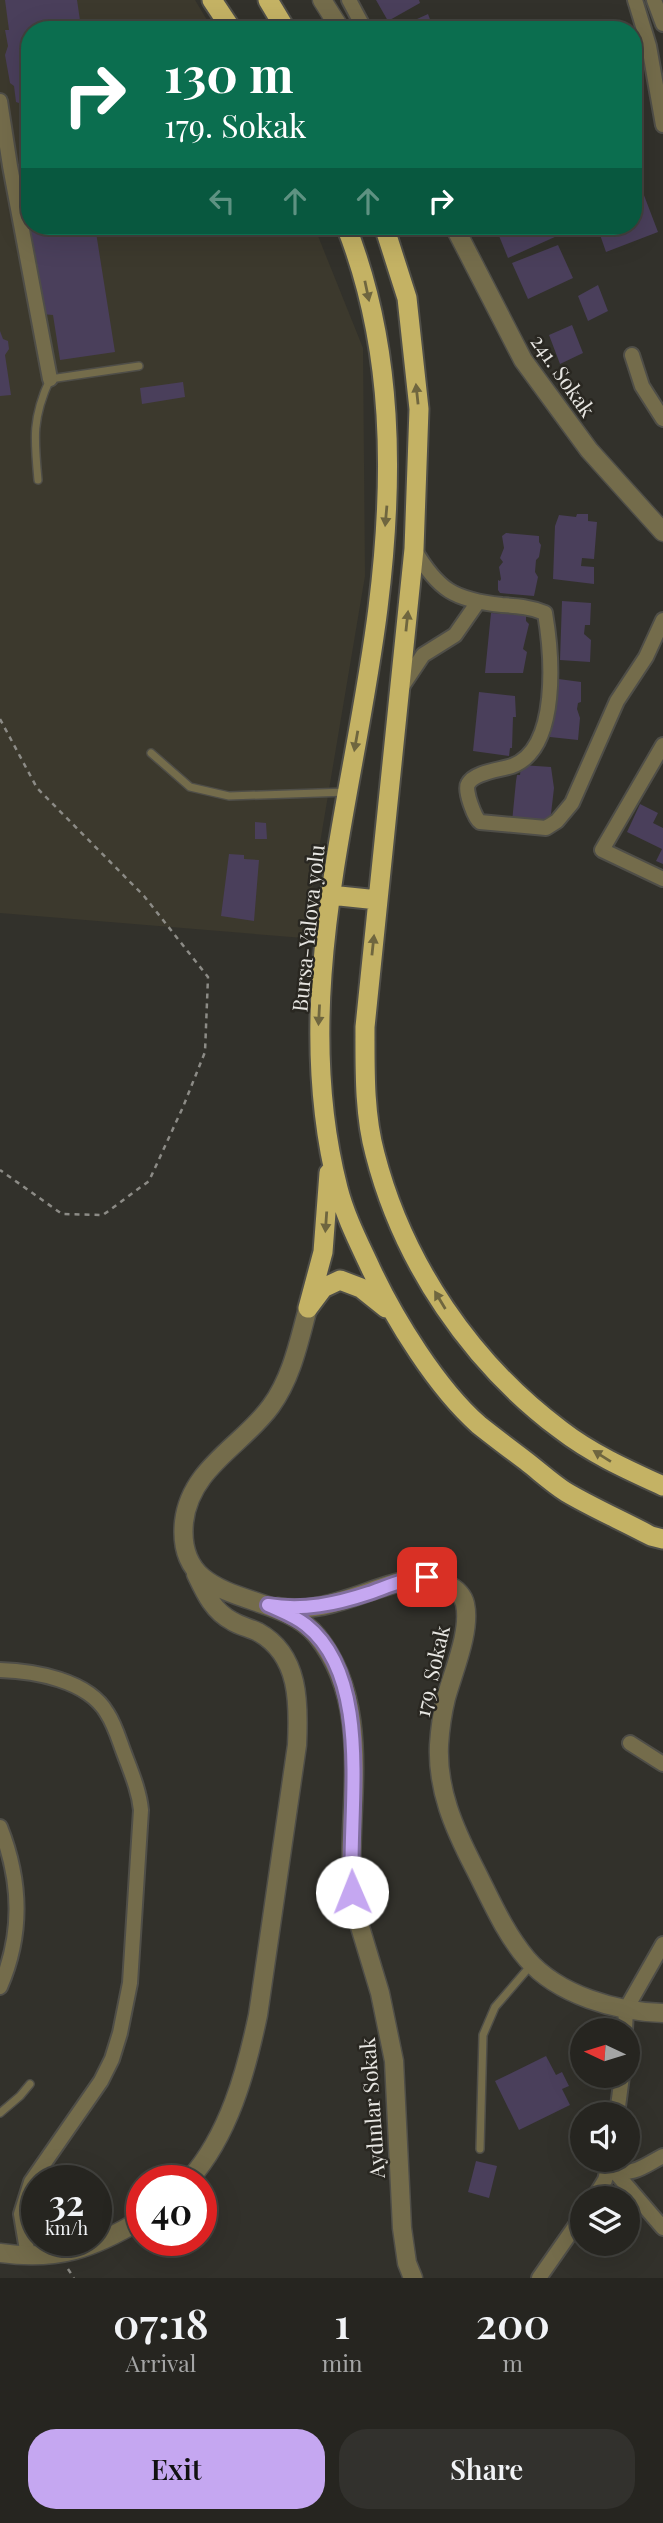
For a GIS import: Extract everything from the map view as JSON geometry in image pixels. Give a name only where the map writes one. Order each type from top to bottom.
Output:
[{"type":"highway","points":[[212,0],[226,21]]},
{"type":"highway","points":[[268,0],[281,21]]},
{"type":"highway","name":"Bursa-Yalova yolu","points":[[350,235],[362,266],[384,374],[389,485],[378,608],[330,895],[322,962],[318,1029],[320,1084],[339,1191],[358,1242],[397,1317],[437,1377],[477,1423],[564,1491],[651,1536],[663,1539]]},
{"type":"highway","points":[[387,235],[407,298],[419,409],[414,549],[365,1027],[366,1086],[374,1153],[395,1215],[421,1267],[451,1317],[480,1357],[517,1395],[563,1432],[612,1462],[663,1486]]},
{"type":"highway","points":[[330,895],[378,900]]},
{"type":"highway","points":[[309,1308],[323,1252],[331,1154]]},
{"type":"highway","points":[[309,1308],[323,1288],[340,1280],[361,1288],[397,1317]]},
{"type":"street","points":[[323,0],[336,21]]},
{"type":"street","points":[[349,0],[360,21]]},
{"type":"street","points":[[635,0],[641,21]]},
{"type":"street","points":[[654,0],[663,24]]},
{"type":"street","points":[[642,23],[649,46],[663,125]]},
{"type":"street","points":[[0,101],[5,167],[50,379]]},
{"type":"street","name":"241. Sokak","points":[[459,235],[523,360],[589,450],[663,532]]},
{"type":"street","points":[[632,355],[642,386],[663,419]]},
{"type":"street","points":[[414,549],[426,568],[444,588],[457,597],[533,608],[545,613],[550,642],[548,709],[542,734],[526,758],[514,765],[474,778],[467,784],[466,794],[472,804],[474,816],[480,822],[545,828],[564,814],[572,803],[617,701],[646,657],[663,620]]},
{"type":"street","points":[[400,689],[423,655],[455,635],[478,602]]},
{"type":"street","points":[[663,746],[602,850],[663,879]]},
{"type":"street","points":[[200,2165],[215,2143],[244,2075],[251,2049],[297,1745],[299,1707],[294,1680],[277,1649],[259,1633],[232,1621],[214,1606],[205,1594],[185,1546],[186,1514],[192,1497],[216,1460],[265,1415],[281,1392],[309,1308]]},
{"type":"street","name":"Aydınlar Sokak","points":[[192,1565],[222,1591],[268,1605],[295,1618],[316,1635],[345,1687],[353,1731],[352,1892],[380,1993],[394,2061],[402,2228],[407,2263],[413,2278]]},
{"type":"street","name":"179. Sokak","points":[[268,1605],[294,1608],[329,1604],[408,1579],[427,1577],[447,1584],[463,1598],[466,1625],[440,1721],[439,1771],[443,1795],[457,1834],[500,1920],[532,1964],[579,1994],[626,2010],[663,2013]]},
{"type":"street","points":[[0,1670],[30,1671],[58,1678],[88,1694],[106,1710],[139,1793],[141,1810],[130,1983],[120,2033],[112,2059],[101,2081],[43,2165]]},
{"type":"street","points":[[631,1743],[663,1764]]},
{"type":"street","points":[[0,1827],[15,1876],[18,1915],[13,1949],[0,1987]]},
{"type":"street","points":[[626,2018],[626,2010],[663,1944]]},
{"type":"street","points":[[640,2168],[663,2156]]},
{"type":"street","points":[[618,2172],[628,2186]]},
{"type":"street","points":[[640,2201],[663,2228]]},
{"type":"street","points":[[539,2278],[570,2234]]},
{"type":"street","points":[[0,2253],[21,2255]]},
{"type":"lane","points":[[38,480],[34,438],[37,410],[50,379],[139,366]]},
{"type":"lane","points":[[151,753],[190,787],[229,796],[347,792]]},
{"type":"lane","points":[[480,2149],[480,2055],[483,2035],[495,2007],[532,1964]]},
{"type":"lane","points":[[0,2113],[30,2084]]},
{"type":"path","points":[[0,719],[37,788],[144,896],[208,977],[205,1052],[183,1108],[149,1181],[103,1215],[62,1214],[0,1170]]},
{"type":"shaded area","points":[[0,0],[195,0],[208,21],[21,21],[21,235],[318,235],[363,348],[365,576],[304,938],[0,913]]},
{"type":"building","points":[[5,0],[77,0],[80,21],[21,21],[21,119],[5,55],[8,46],[5,30],[9,30]]},
{"type":"building","points":[[376,0],[419,0],[420,3],[388,21]]},
{"type":"building","points":[[428,14],[431,21],[413,21]]},
{"type":"building","points":[[642,190],[658,232],[606,252],[600,235],[642,235]]},
{"type":"building","points":[[31,235],[96,235],[115,352],[60,360],[53,315],[41,314]]},
{"type":"building","points":[[499,235],[557,236],[508,258]]},
{"type":"building","points":[[558,245],[573,278],[528,299],[512,263]]},
{"type":"building","points":[[598,285],[608,311],[588,321],[578,296]]},
{"type":"building","points":[[572,325],[583,353],[560,364],[549,335]]},
{"type":"building","points":[[0,331],[3,339],[8,341],[9,349],[5,355],[11,395],[0,396]]},
{"type":"building","points":[[183,382],[185,397],[142,404],[140,388]]},
{"type":"building","points":[[577,514],[588,514],[588,521],[597,522],[594,559],[582,558],[581,566],[594,567],[594,584],[553,579],[555,526],[559,515],[576,517]]},
{"type":"building","points":[[506,533],[539,536],[541,545],[536,560],[535,572],[538,577],[534,596],[500,593],[498,590],[498,580],[501,579],[499,567],[503,562],[500,558],[504,548],[502,536]]},
{"type":"building","points":[[562,601],[591,603],[590,625],[585,625],[584,634],[591,640],[590,662],[560,660]]},
{"type":"building","points":[[491,613],[526,615],[529,624],[523,649],[527,652],[523,673],[485,673]]},
{"type":"building","points":[[551,678],[581,682],[581,702],[578,703],[577,709],[580,718],[578,740],[550,737]]},
{"type":"building","points":[[479,692],[515,696],[516,717],[513,717],[512,748],[509,756],[473,751]]},
{"type":"building","points":[[521,765],[551,767],[554,788],[551,814],[545,824],[512,822],[516,781]]},
{"type":"building","points":[[640,804],[658,813],[653,823],[663,828],[663,864],[656,861],[662,849],[627,832]]},
{"type":"building","points":[[255,822],[266,823],[267,839],[255,839]]},
{"type":"building","points":[[229,854],[259,860],[254,921],[221,916]]},
{"type":"building","points":[[546,2056],[556,2075],[562,2072],[569,2086],[562,2089],[570,2105],[519,2130],[495,2081]]},
{"type":"building","points":[[476,2161],[497,2166],[489,2198],[468,2192]]},
{"type":"route","points":[[352,1892],[353,1731],[345,1687],[316,1635],[295,1618],[268,1605],[302,1608],[329,1604],[408,1579],[427,1577]]}]
